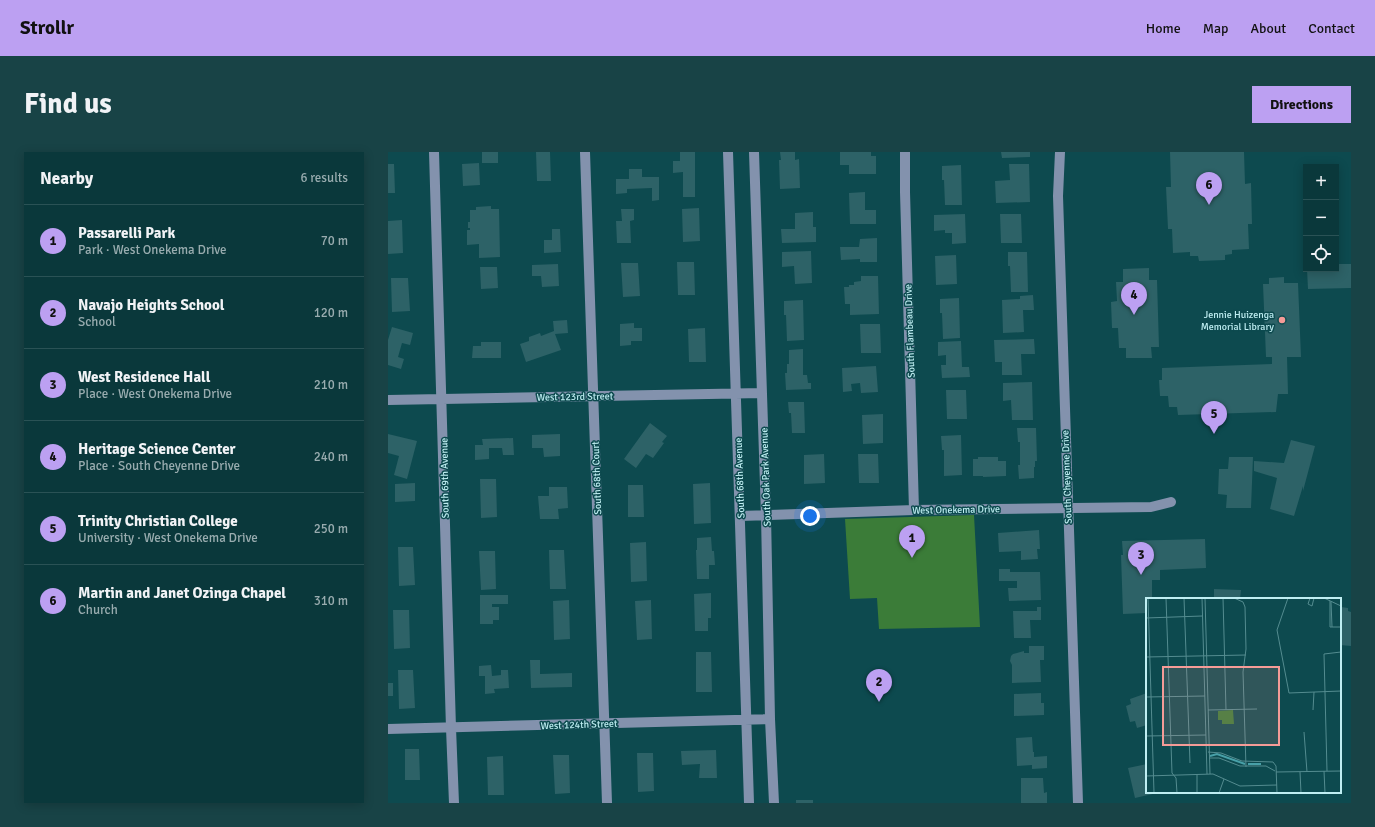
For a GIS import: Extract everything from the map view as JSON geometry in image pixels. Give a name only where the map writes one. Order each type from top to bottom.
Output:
[{"type":"street","name":"South 69th Avenue","points":[[434,152],[454,803]]},
{"type":"street","name":"South 68th Court","points":[[585,152],[607,803]]},
{"type":"street","name":"South 68th Avenue","points":[[728,152],[748,720],[749,803]]},
{"type":"street","name":"South Oak Park Avenue","points":[[754,152],[766,515],[770,719],[774,803]]},
{"type":"street","name":"South Flambeau Drive","points":[[906,152],[905,192],[914,510]]},
{"type":"street","name":"South Cheyenne Drive","points":[[1060,152],[1058,196],[1067,508],[1078,803]]},
{"type":"street","name":"West 123rd Street","points":[[388,400],[762,392]]},
{"type":"street","name":"West Onekema Drive","points":[[740,516],[914,510],[1151,507],[1171,502]]},
{"type":"street","name":"West 124th Street","points":[[388,729],[770,719]]},
{"type":"green space","points":[[974,515],[980,627],[879,629],[877,598],[850,599],[845,519]]},
{"type":"building","points":[[482,152],[498,152],[498,163],[482,163]]},
{"type":"building","points":[[536,152],[550,152],[551,181],[537,181]]},
{"type":"building","points":[[680,152],[695,152],[695,197],[683,197],[683,172],[673,173],[673,161],[680,161]]},
{"type":"building","points":[[780,152],[795,152],[795,160],[799,159],[800,188],[780,189]]},
{"type":"building","points":[[840,152],[871,152],[871,156],[876,156],[876,174],[849,174],[849,165],[840,165]]},
{"type":"building","points":[[1001,152],[1030,152],[1030,157],[1002,158]]},
{"type":"building","points":[[1170,152],[1244,152],[1245,184],[1251,183],[1252,224],[1248,224],[1249,249],[1232,250],[1232,254],[1225,255],[1225,260],[1199,261],[1198,256],[1190,256],[1190,252],[1173,253],[1172,229],[1168,229],[1166,187],[1171,187]]},
{"type":"building","points":[[479,163],[480,185],[463,186],[462,164]]},
{"type":"building","points":[[388,164],[394,164],[395,193],[388,193]]},
{"type":"building","points":[[1009,164],[1029,164],[1030,202],[996,203],[995,181],[1010,180]]},
{"type":"building","points":[[961,165],[962,205],[945,205],[942,166]]},
{"type":"building","points":[[629,169],[642,169],[642,177],[659,177],[659,200],[652,201],[652,188],[627,189],[627,193],[616,194],[616,179],[629,179]]},
{"type":"building","points":[[865,192],[865,210],[876,210],[876,224],[850,224],[849,193]]},
{"type":"building","points":[[491,206],[491,209],[499,209],[500,257],[479,258],[479,244],[467,245],[467,230],[470,230],[470,228],[468,228],[468,222],[470,222],[470,210],[476,210],[476,207]]},
{"type":"building","points":[[699,208],[700,241],[683,242],[682,209]]},
{"type":"building","points":[[621,209],[634,209],[634,220],[630,221],[631,243],[617,243],[616,221],[622,221]]},
{"type":"building","points":[[813,212],[813,227],[816,227],[816,242],[782,243],[781,229],[795,229],[795,213]]},
{"type":"building","points":[[965,214],[966,243],[952,244],[952,233],[945,233],[945,230],[934,231],[934,215]]},
{"type":"building","points":[[1000,214],[1021,214],[1022,243],[1001,243]]},
{"type":"building","points":[[402,220],[403,253],[388,254],[388,221]]},
{"type":"building","points":[[552,229],[560,229],[561,252],[544,253],[544,240],[552,240]]},
{"type":"building","points":[[877,238],[877,262],[860,262],[860,259],[841,260],[840,247],[859,247],[860,239]]},
{"type":"building","points":[[811,251],[812,283],[795,284],[794,266],[782,267],[782,252]]},
{"type":"building","points":[[1008,252],[1027,252],[1028,292],[1011,292]]},
{"type":"building","points":[[956,255],[957,284],[936,285],[935,256]]},
{"type":"building","points":[[677,262],[694,262],[695,295],[678,295]]},
{"type":"building","points":[[621,263],[638,263],[640,296],[623,297]]},
{"type":"building","points":[[558,264],[559,286],[542,287],[541,276],[532,276],[532,265]]},
{"type":"building","points":[[1339,264],[1351,264],[1351,288],[1308,289],[1307,272],[1339,272]]},
{"type":"building","points":[[480,267],[497,267],[498,288],[481,289]]},
{"type":"building","points":[[1149,268],[1149,280],[1157,280],[1159,347],[1151,347],[1152,358],[1126,358],[1126,348],[1119,348],[1118,328],[1112,328],[1111,302],[1117,301],[1116,282],[1123,282],[1123,269]]},
{"type":"building","points":[[861,276],[878,276],[879,314],[850,315],[850,304],[845,304],[844,287],[849,287],[849,285],[854,285],[854,282],[861,281]]},
{"type":"building","name":"Jennie Huizenga Memorial Library","points":[[1284,277],[1284,283],[1298,283],[1301,357],[1287,357],[1288,394],[1278,394],[1276,412],[1178,415],[1177,407],[1169,407],[1168,396],[1160,396],[1159,380],[1162,380],[1162,368],[1272,364],[1272,357],[1266,357],[1263,284],[1269,284],[1269,278]]},
{"type":"building","points":[[391,278],[408,278],[410,311],[392,312]]},
{"type":"building","points":[[1033,295],[1034,310],[1023,310],[1024,332],[1003,333],[1002,300],[1020,299],[1020,296]]},
{"type":"building","points":[[959,298],[960,338],[943,339],[940,299]]},
{"type":"building","points":[[803,300],[804,340],[787,341],[784,301]]},
{"type":"building","points":[[567,320],[568,333],[555,334],[561,350],[526,362],[520,344],[529,341],[529,337],[540,333],[541,336],[554,331],[553,321]]},
{"type":"building","points":[[634,323],[634,328],[642,328],[642,341],[631,341],[631,345],[620,346],[620,324]]},
{"type":"building","points":[[860,324],[880,324],[881,353],[861,353]]},
{"type":"building","points":[[392,327],[413,333],[410,345],[402,343],[398,357],[404,359],[401,369],[388,365],[388,340]]},
{"type":"building","points":[[705,328],[706,362],[689,362],[688,329]]},
{"type":"building","points":[[1034,339],[1035,354],[1021,354],[1022,375],[1002,375],[1002,362],[995,362],[994,340]]},
{"type":"building","points":[[961,341],[962,367],[969,367],[970,377],[942,378],[941,365],[946,365],[946,355],[938,356],[938,342]]},
{"type":"building","points":[[481,342],[501,342],[501,358],[472,358],[473,346],[481,346]]},
{"type":"building","points":[[803,349],[803,375],[807,375],[808,383],[811,383],[811,389],[786,390],[785,373],[787,373],[787,364],[789,364],[789,350]]},
{"type":"building","points":[[876,366],[878,392],[861,393],[860,383],[851,384],[852,391],[843,392],[842,368]]},
{"type":"building","points":[[1032,382],[1033,420],[1012,420],[1011,400],[1003,401],[1003,383]]},
{"type":"building","points":[[946,390],[966,390],[967,419],[947,419]]},
{"type":"building","points":[[788,402],[804,402],[805,433],[792,433],[791,413],[789,413]]},
{"type":"building","points":[[883,414],[883,443],[863,444],[862,415]]},
{"type":"building","points":[[650,423],[667,436],[662,442],[664,443],[653,458],[646,454],[636,468],[624,459]]},
{"type":"building","points":[[1017,428],[1036,428],[1037,461],[1035,461],[1034,478],[1019,479],[1018,465],[1020,465],[1020,442],[1018,442]]},
{"type":"building","points":[[388,434],[417,441],[407,479],[394,475],[399,456],[388,453]]},
{"type":"building","points":[[560,434],[560,456],[544,457],[543,448],[532,448],[532,435]]},
{"type":"building","points":[[961,435],[962,475],[944,476],[944,450],[942,450],[941,436]]},
{"type":"building","points":[[513,438],[514,455],[503,455],[502,448],[489,448],[489,459],[475,460],[475,445],[483,445],[482,439]]},
{"type":"building","points":[[1291,440],[1315,446],[1303,491],[1303,486],[1294,516],[1270,509],[1277,478],[1254,471],[1254,461],[1284,463]]},
{"type":"building","points":[[824,454],[825,483],[804,484],[804,455]]},
{"type":"building","points":[[858,454],[878,454],[879,483],[859,483]]},
{"type":"building","points":[[978,457],[998,457],[998,461],[1006,461],[1006,476],[973,476],[973,459],[978,459]]},
{"type":"building","points":[[1229,457],[1253,457],[1251,508],[1226,508],[1227,495],[1218,494],[1219,469],[1228,469]]},
{"type":"building","points":[[480,479],[496,479],[497,517],[481,518]]},
{"type":"building","points":[[415,483],[415,501],[395,502],[395,484]]},
{"type":"building","points":[[710,483],[711,523],[694,524],[693,484]]},
{"type":"building","points":[[628,485],[643,485],[644,517],[628,517]]},
{"type":"building","points":[[549,487],[567,487],[568,508],[558,509],[559,519],[540,519],[538,496],[549,496]]},
{"type":"building","points":[[1039,530],[1040,549],[1037,549],[1038,559],[1021,560],[1021,551],[999,552],[998,533]]},
{"type":"building","points":[[711,537],[715,565],[709,565],[709,579],[697,579],[697,538]]},
{"type":"building","points":[[1205,539],[1206,568],[1160,570],[1160,580],[1152,580],[1152,598],[1146,598],[1146,613],[1123,614],[1122,541]]},
{"type":"building","points":[[646,542],[647,581],[631,582],[630,543]]},
{"type":"building","points":[[398,547],[413,547],[415,585],[399,586]]},
{"type":"building","points":[[549,550],[564,550],[566,589],[550,589]]},
{"type":"building","points":[[479,551],[495,551],[496,589],[481,590]]},
{"type":"building","points":[[999,569],[1010,569],[1010,572],[1040,572],[1041,600],[1009,601],[1008,588],[1017,588],[1017,581],[999,581]]},
{"type":"building","points":[[1214,589],[1241,590],[1240,598],[1214,598]]},
{"type":"building","points":[[711,593],[711,618],[708,618],[708,631],[695,631],[694,594]]},
{"type":"building","points":[[480,595],[508,595],[508,604],[492,604],[492,607],[499,607],[499,620],[493,620],[493,624],[480,624]]},
{"type":"building","points":[[569,600],[570,639],[554,640],[553,601]]},
{"type":"building","points":[[651,600],[652,639],[637,640],[635,601]]},
{"type":"building","points":[[1037,607],[1041,607],[1041,620],[1030,620],[1031,638],[1014,638],[1013,611],[1037,611]]},
{"type":"building","points":[[1341,607],[1348,608],[1348,611],[1351,612],[1351,646],[1341,645]]},
{"type":"building","points":[[393,610],[409,610],[410,648],[394,649]]},
{"type":"building","points":[[1029,646],[1044,646],[1044,660],[1040,660],[1041,682],[1012,683],[1011,656],[1024,651],[1024,653],[1029,653]]},
{"type":"building","points":[[696,652],[711,652],[712,692],[696,692]]},
{"type":"building","points":[[530,660],[540,660],[540,674],[572,673],[572,687],[531,688]]},
{"type":"building","points":[[491,665],[492,676],[501,675],[501,670],[508,670],[509,688],[494,689],[495,693],[485,694],[485,676],[479,676],[479,666]]},
{"type":"building","points":[[398,670],[413,670],[415,708],[399,709]]},
{"type":"building","points":[[388,683],[393,683],[393,696],[388,696]]},
{"type":"building","points":[[1041,693],[1041,703],[1044,703],[1044,715],[1014,716],[1014,694]]},
{"type":"building","points":[[1146,693],[1146,725],[1137,728],[1135,721],[1130,722],[1126,706],[1131,704],[1130,699]]},
{"type":"building","points":[[1032,737],[1034,757],[1047,756],[1047,768],[1032,769],[1032,765],[1017,766],[1016,738]]},
{"type":"building","points":[[405,749],[419,749],[420,780],[405,780]]},
{"type":"building","points":[[716,750],[717,778],[699,778],[700,764],[682,765],[681,751]]},
{"type":"building","points":[[637,753],[653,753],[654,791],[638,792]]},
{"type":"building","points":[[553,755],[569,755],[570,793],[555,794]]},
{"type":"building","points":[[503,756],[504,795],[488,795],[487,757]]},
{"type":"building","points":[[1146,764],[1146,793],[1157,793],[1135,798],[1128,768]]},
{"type":"building","points":[[1021,778],[1043,778],[1044,793],[1047,792],[1047,803],[1021,803]]},
{"type":"building","points":[[796,800],[813,800],[813,803],[796,803]]},
{"type":"place","name":"Martin and Janet Ozinga Chapel","points":[[1209,205]]},
{"type":"place","name":"Heritage Science Center","points":[[1134,315]]},
{"type":"place","name":"Jennie Huizenga Memorial Library","points":[[1282,320]]},
{"type":"place","name":"Trinity Christian College","points":[[1214,434]]},
{"type":"place","name":"Passarelli Park","points":[[912,558]]},
{"type":"place","name":"West Residence Hall","points":[[1141,575]]},
{"type":"place","name":"Navajo Heights School","points":[[879,702]]}]
